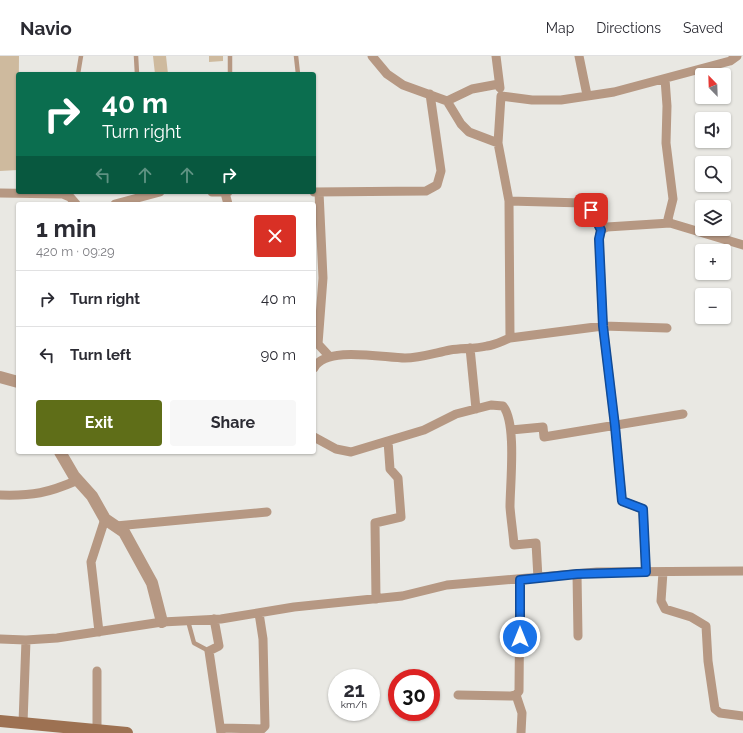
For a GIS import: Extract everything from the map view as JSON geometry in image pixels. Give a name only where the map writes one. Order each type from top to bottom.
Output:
[{"type":"main road","points":[[0,721],[128,733]]},
{"type":"street","points":[[372,56],[387,74],[403,84],[447,101],[461,124],[469,132],[498,143]]},
{"type":"street","points":[[496,56],[501,96],[498,143],[509,201],[510,338]]},
{"type":"street","points":[[579,56],[587,95]]},
{"type":"street","points":[[501,96],[548,101],[614,92],[730,61],[737,56]]},
{"type":"street","points":[[665,79],[667,106],[666,143],[673,198],[668,218],[670,223]]},
{"type":"street","points":[[447,101],[472,89],[499,84]]},
{"type":"street","points":[[330,357],[318,344],[324,278],[317,192],[426,191],[437,185],[441,171],[430,94]]},
{"type":"street","points":[[0,193],[16,193]]},
{"type":"street","points":[[59,194],[70,197],[74,202]]},
{"type":"street","points":[[126,202],[155,197]]},
{"type":"street","points":[[509,201],[583,203],[591,210],[601,230],[599,239],[603,326],[622,501],[643,509],[646,572]]},
{"type":"street","points":[[601,230],[607,227],[670,223],[743,245]]},
{"type":"street","points":[[316,364],[321,359],[360,354],[405,358],[488,346],[510,338],[603,326],[667,328]]},
{"type":"street","points":[[470,348],[476,409]]},
{"type":"street","points":[[0,377],[16,381]]},
{"type":"street","points":[[316,438],[343,452],[362,449],[424,430],[456,414],[491,406],[503,406],[507,410],[511,430],[510,509],[514,545],[536,543],[538,578]]},
{"type":"street","points":[[511,430],[543,427],[544,437],[683,414]]},
{"type":"street","points":[[376,599],[375,523],[401,517],[398,478],[390,469],[388,441]]},
{"type":"street","points":[[61,454],[74,476],[92,496],[105,520],[124,532],[152,583],[162,622]]},
{"type":"street","points":[[0,495],[16,496],[49,492],[78,480]]},
{"type":"street","points":[[116,526],[267,512]]},
{"type":"street","points":[[99,632],[91,562],[105,520]]},
{"type":"street","points":[[0,639],[26,640],[57,638],[162,622],[214,619],[294,607],[402,596],[447,585],[577,574],[743,571]]},
{"type":"street","points":[[662,572],[661,601],[665,609],[691,617],[706,626],[709,667],[715,709],[720,713],[743,716]]},
{"type":"street","points":[[577,574],[578,636]]},
{"type":"street","points":[[520,580],[520,680],[519,691],[516,695],[522,714],[521,733]]},
{"type":"street","points":[[214,619],[219,646],[209,652],[221,731],[262,729],[265,726],[263,639],[259,613]]},
{"type":"street","points":[[23,723],[26,640]]},
{"type":"street","points":[[97,671],[97,730]]},
{"type":"street","points":[[458,695],[516,695]]},
{"type":"lane","points":[[78,72],[81,56]]},
{"type":"lane","points":[[136,56],[137,72]]},
{"type":"lane","points":[[230,56],[230,72]]},
{"type":"lane","points":[[296,56],[298,72]]},
{"type":"lane","points":[[188,620],[194,644],[209,652]]},
{"type":"building","points":[[0,56],[19,56],[19,72],[16,72],[16,170],[0,171]]},
{"type":"building","points":[[153,56],[166,56],[168,72],[155,72]]},
{"type":"building","points":[[209,56],[223,56],[223,61],[209,62]]},
{"type":"route","points":[[520,637],[520,580],[597,572],[646,572],[643,509],[622,501],[603,326],[599,239],[601,230],[591,210]]}]
